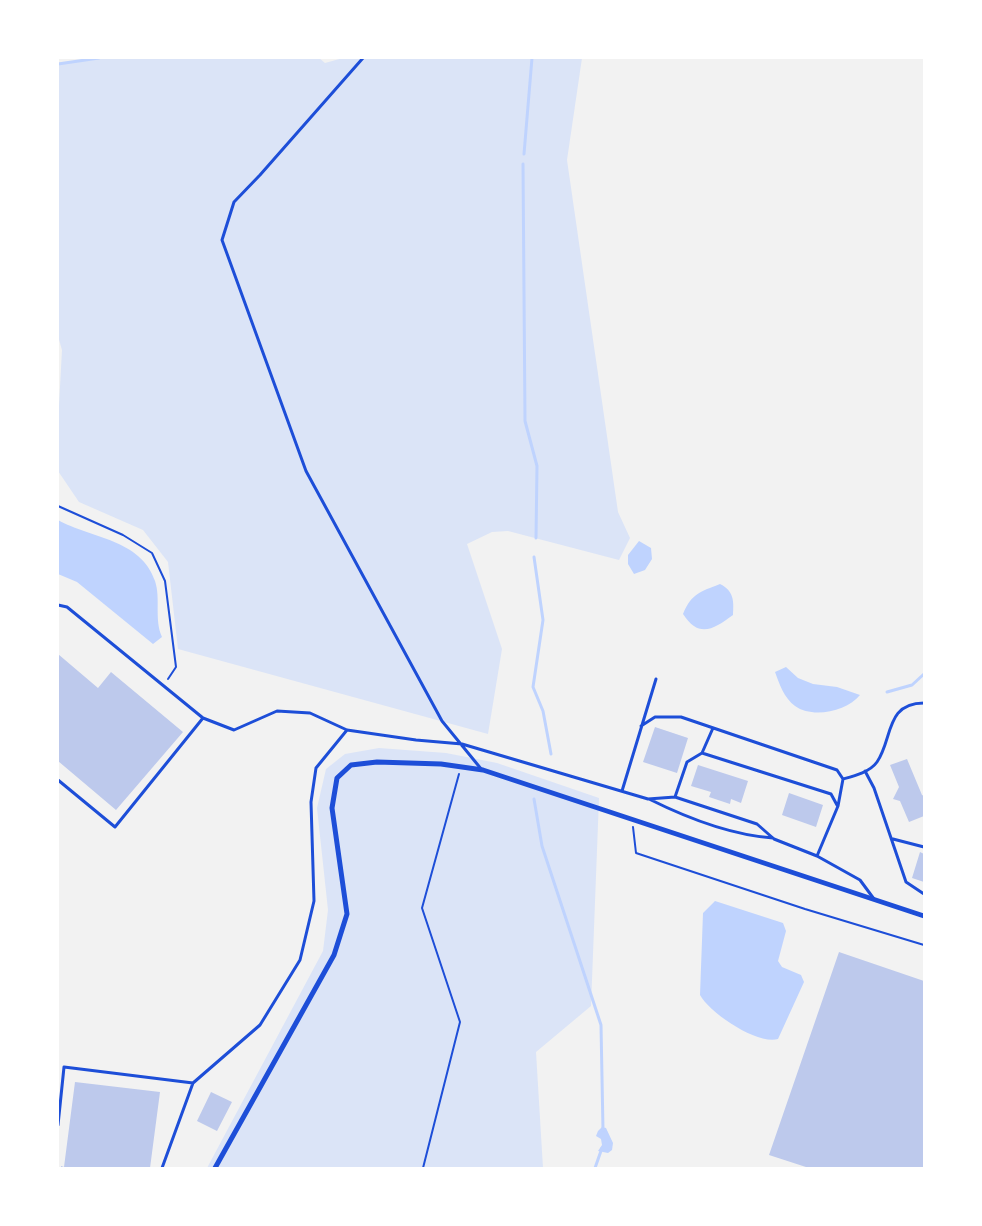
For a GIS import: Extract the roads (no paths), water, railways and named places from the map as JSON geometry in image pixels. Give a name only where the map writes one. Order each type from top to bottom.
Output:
[{"type":"street","points":[[215,1168],[334,955],[347,914],[332,808],[337,778],[351,765],[377,762],[483,770],[876,902],[924,916]]},
{"type":"lane","points":[[363,58],[260,176],[234,202],[222,240],[306,471],[442,720],[483,770]]},
{"type":"lane","points":[[58,605],[68,607],[203,718],[234,730],[277,711],[310,713],[347,730],[416,740],[462,744],[648,799],[676,812],[750,836],[774,838]]},
{"type":"lane","points":[[622,791],[656,680]]},
{"type":"lane","points":[[843,779],[865,771],[877,762],[891,724],[900,711],[917,703],[924,703]]},
{"type":"lane","points":[[642,726],[655,717],[681,717],[837,770],[843,779],[838,806],[817,856]]},
{"type":"lane","points":[[58,780],[115,827],[203,718]]},
{"type":"lane","points":[[676,797],[686,762],[702,752],[713,728]]},
{"type":"lane","points":[[162,1168],[193,1083],[260,1025],[300,960],[314,901],[311,802],[316,768],[347,730]]},
{"type":"lane","points":[[702,752],[831,794],[838,806]]},
{"type":"lane","points":[[865,771],[874,788],[893,838],[906,882],[924,894]]},
{"type":"lane","points":[[648,799],[676,797],[757,824],[774,838],[817,856],[860,880],[876,902]]},
{"type":"lane","points":[[893,838],[924,847]]},
{"type":"lane","points":[[58,1125],[64,1067],[193,1083]]},
{"type":"water","points":[[58,520],[127,548],[148,567],[157,588],[158,623],[162,637],[153,644],[77,582],[58,574]]},
{"type":"water","points":[[639,541],[651,548],[652,559],[645,570],[634,574],[628,564],[628,555]]},
{"type":"water","points":[[720,584],[731,593],[733,615],[707,629],[695,627],[683,614],[686,607],[697,594]]},
{"type":"water","points":[[786,667],[798,678],[813,684],[837,687],[860,695],[854,701],[838,709],[820,712],[802,710],[788,699],[778,681],[775,672]]},
{"type":"water","points":[[715,901],[783,923],[786,931],[778,961],[782,967],[801,975],[804,982],[778,1039],[769,1040],[758,1037],[735,1026],[713,1010],[700,995],[703,913]]},
{"type":"water","points":[[602,1127],[606,1128],[613,1143],[612,1150],[608,1153],[598,1151],[602,1145],[601,1139],[596,1136]]},
{"type":"waterway","points":[[58,64],[99,58]]},
{"type":"waterway","points":[[524,154],[532,58]]},
{"type":"waterway","points":[[523,164],[525,421],[537,466],[536,538]]},
{"type":"waterway","points":[[534,557],[543,620],[533,687],[543,711],[551,754]]},
{"type":"waterway","points":[[887,692],[912,685],[924,674]]},
{"type":"waterway","points":[[534,799],[542,846],[601,1025],[603,1130]]},
{"type":"waterway","points":[[595,1168],[602,1148]]}]
